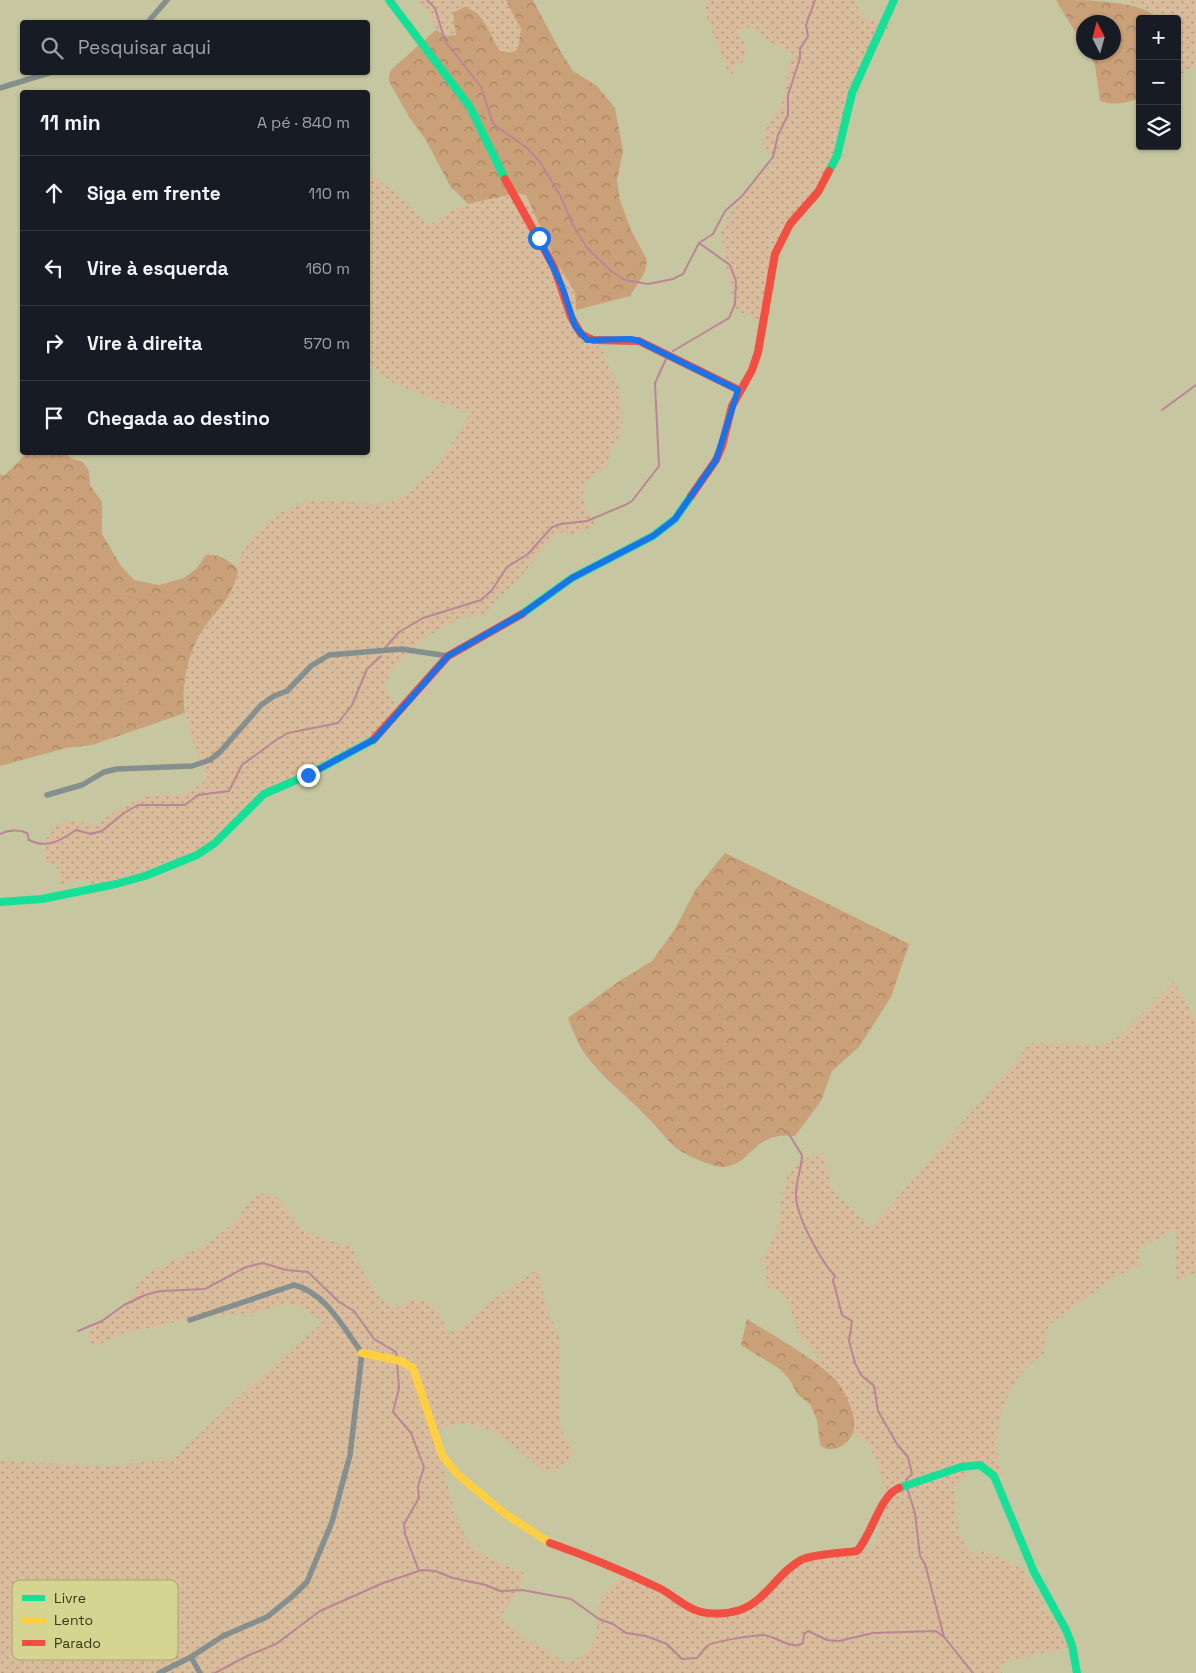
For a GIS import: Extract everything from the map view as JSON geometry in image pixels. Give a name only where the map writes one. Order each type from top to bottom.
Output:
[{"type":"street","points":[[150,20],[167,0]]},
{"type":"street","points":[[389,0],[464,99],[479,124],[489,148],[539,238],[562,286],[575,326],[580,333],[587,340],[594,341],[631,339],[639,341],[738,390]]},
{"type":"street","points":[[0,902],[42,898],[116,884],[145,876],[197,854],[215,843],[264,794],[308,775],[375,739],[448,656],[522,614],[572,578],[653,536],[675,519],[716,460],[738,390],[752,370],[758,352],[775,254],[790,224],[818,192],[837,156],[852,93],[894,0]]},
{"type":"street","points":[[0,88],[42,75]]},
{"type":"street","points":[[46,795],[82,785],[104,772],[117,769],[192,766],[210,760],[220,752],[260,705],[274,696],[287,692],[311,666],[329,655],[401,648],[448,656]]},
{"type":"street","points":[[158,1673],[191,1657],[223,1636],[254,1624],[271,1614],[307,1582],[332,1522],[350,1455],[362,1354],[329,1309],[310,1291],[302,1287],[284,1287],[190,1320]]},
{"type":"street","points":[[362,1354],[401,1361],[414,1368],[446,1462],[504,1513],[549,1543],[606,1563],[632,1577],[660,1588],[698,1611],[730,1612],[753,1603],[768,1592],[787,1570],[808,1557],[857,1551],[874,1529],[889,1494],[894,1490],[968,1465],[980,1465],[994,1476],[1034,1572],[1066,1630],[1072,1645],[1077,1673]]},
{"type":"street","points":[[191,1657],[200,1673]]},
{"type":"shaded area","points":[[418,0],[506,0],[521,29],[518,49],[512,53],[500,51],[484,21],[473,10],[466,8],[458,9],[453,18],[456,35],[447,36],[436,30],[431,16]]},
{"type":"shaded area","points":[[704,0],[855,0],[862,18],[892,22],[880,39],[857,90],[843,139],[818,190],[778,239],[758,320],[734,309],[721,233],[727,218],[749,187],[774,161],[764,147],[763,141],[766,130],[783,100],[793,54],[766,40],[758,30],[745,27],[740,31],[739,36],[746,46],[746,56],[742,63],[736,63],[731,79],[708,21]]},
{"type":"shaded area","points":[[1125,0],[1196,0],[1196,66],[1181,74],[1181,15],[1156,15]]},
{"type":"shaded area","points":[[370,174],[401,197],[427,224],[436,221],[447,213],[486,198],[519,193],[526,195],[554,258],[575,292],[576,316],[579,330],[602,349],[620,391],[621,429],[610,453],[607,468],[594,475],[584,486],[583,498],[587,510],[596,525],[571,536],[563,532],[552,537],[517,581],[496,600],[485,615],[465,617],[452,622],[416,645],[405,655],[389,676],[386,686],[387,693],[394,703],[390,724],[325,764],[271,788],[216,840],[156,869],[93,886],[88,879],[61,884],[56,864],[46,863],[45,841],[56,825],[76,821],[96,825],[115,811],[145,796],[185,794],[208,779],[188,726],[184,689],[186,670],[191,652],[200,634],[231,592],[241,556],[249,540],[279,514],[299,504],[330,501],[371,504],[387,502],[403,496],[417,486],[442,458],[470,414],[393,383],[370,364]]},
{"type":"shaded area","points":[[1174,982],[1196,1020],[1196,1272],[1177,1281],[1175,1269],[1176,1231],[1169,1232],[1137,1251],[1142,1265],[1118,1275],[1048,1326],[1044,1354],[1032,1362],[1014,1384],[1002,1412],[997,1440],[997,1454],[1002,1477],[995,1476],[984,1467],[965,1466],[968,1475],[954,1488],[960,1534],[969,1550],[976,1555],[985,1550],[1022,1569],[1070,1647],[1000,1664],[1002,1673],[0,1673],[0,1461],[111,1466],[175,1458],[239,1396],[323,1322],[304,1309],[289,1304],[245,1314],[204,1316],[122,1334],[93,1347],[87,1334],[89,1330],[130,1301],[138,1283],[150,1272],[205,1245],[238,1220],[245,1206],[260,1193],[266,1193],[278,1198],[302,1229],[338,1244],[350,1245],[369,1282],[388,1305],[396,1308],[413,1299],[425,1301],[435,1310],[448,1332],[456,1331],[503,1292],[538,1269],[547,1309],[559,1337],[560,1420],[563,1433],[572,1450],[568,1462],[551,1472],[544,1472],[501,1436],[491,1431],[469,1424],[461,1424],[435,1431],[455,1511],[468,1540],[476,1549],[488,1557],[524,1573],[519,1590],[500,1617],[526,1639],[569,1664],[586,1652],[592,1645],[597,1629],[601,1600],[609,1589],[624,1576],[675,1593],[703,1610],[734,1609],[754,1601],[803,1557],[821,1552],[869,1548],[876,1543],[887,1500],[878,1464],[867,1443],[853,1434],[854,1422],[852,1414],[848,1399],[841,1387],[812,1362],[820,1361],[800,1335],[786,1298],[776,1290],[768,1288],[764,1258],[778,1227],[781,1201],[788,1174],[800,1160],[823,1153],[832,1190],[871,1228],[1031,1043],[1101,1044],[1120,1036]]},
{"type":"green space","points":[[506,0],[533,0],[573,71],[597,86],[615,108],[623,151],[617,181],[620,200],[631,230],[647,260],[645,272],[630,296],[576,310],[575,292],[554,258],[526,195],[517,193],[468,204],[450,186],[426,140],[409,117],[389,81],[389,74],[392,69],[436,30],[447,36],[456,35],[453,13],[464,7],[471,9],[482,18],[500,51],[512,53],[518,49],[521,29]]},
{"type":"green space","points":[[1056,0],[1112,2],[1140,8],[1153,15],[1136,15],[1136,99],[1120,103],[1100,101],[1095,65],[1092,60],[1121,60],[1121,15],[1076,15],[1076,33]]},
{"type":"green space","points":[[25,455],[67,455],[83,462],[89,471],[90,485],[102,502],[102,534],[121,566],[134,580],[159,585],[184,578],[196,569],[206,555],[224,558],[238,570],[236,580],[228,596],[200,634],[192,652],[184,683],[185,713],[92,745],[66,748],[0,766],[0,474],[4,476]]},
{"type":"green space","points":[[725,853],[909,944],[891,997],[859,1047],[832,1071],[821,1101],[795,1136],[771,1138],[762,1142],[735,1164],[720,1167],[693,1157],[676,1148],[592,1063],[583,1051],[568,1018],[618,982],[652,961],[675,929],[696,889]]},
{"type":"green space","points":[[747,1319],[808,1357],[838,1383],[847,1398],[854,1424],[850,1439],[846,1443],[830,1449],[820,1445],[817,1420],[810,1404],[797,1394],[790,1380],[780,1369],[741,1345]]},
{"type":"waterway","points":[[427,0],[435,8],[445,41],[481,87],[493,124],[527,148],[540,162],[560,195],[574,227],[587,248],[611,271],[625,280],[648,284],[673,279],[683,274],[699,243],[713,234],[725,211],[742,196],[773,157],[778,135],[788,115],[788,95],[800,58],[800,49],[808,36],[806,25],[815,0]]},
{"type":"waterway","points":[[673,351],[729,318],[735,304],[736,281],[730,265],[699,243]]},
{"type":"waterway","points":[[385,648],[399,632],[423,618],[481,600],[492,590],[507,567],[528,554],[552,527],[587,521],[632,501],[659,466],[655,383],[666,359]]},
{"type":"waterway","points":[[1162,410],[1196,385]]},
{"type":"waterway","points":[[0,834],[10,831],[21,831],[27,833],[29,840],[48,844],[76,830],[91,834],[102,831],[124,813],[138,805],[185,805],[198,795],[229,791],[242,765],[276,740],[288,733],[338,723],[352,705],[367,669],[381,656]]},
{"type":"waterway","points":[[787,1131],[802,1155],[796,1193],[804,1225],[816,1249],[835,1276],[833,1280],[842,1315],[852,1321],[849,1341],[855,1363],[861,1375],[874,1386],[878,1411],[897,1444],[908,1457],[912,1474],[906,1480],[907,1483]]},
{"type":"waterway","points":[[78,1331],[102,1321],[124,1305],[145,1295],[160,1291],[205,1289],[246,1267],[263,1263],[286,1270],[308,1272],[339,1302],[354,1311],[374,1339],[396,1352],[397,1357]]},
{"type":"waterway","points":[[397,1362],[399,1388],[393,1412],[411,1433],[424,1467],[418,1486],[419,1498],[404,1524],[405,1534],[419,1571]]},
{"type":"waterway","points":[[907,1488],[915,1513],[920,1556],[925,1564],[944,1637]]},
{"type":"waterway","points":[[215,1673],[247,1656],[276,1644],[320,1611],[383,1583],[422,1570],[435,1571],[453,1578],[486,1585],[500,1591],[522,1590],[571,1599],[599,1619],[613,1624],[626,1633],[646,1636],[667,1644],[682,1659],[697,1658],[711,1644],[752,1636],[764,1635],[789,1644],[799,1645],[803,1643],[804,1634],[808,1631],[827,1640],[839,1641],[873,1633],[936,1631],[945,1638],[973,1673]]},
{"type":"traffic: fast","points":[[389,0],[470,107],[505,179]]},
{"type":"traffic: fast","points":[[829,171],[837,156],[852,93],[894,0]]},
{"type":"traffic: fast","points":[[522,614],[572,578],[653,536],[675,519],[691,496]]},
{"type":"traffic: fast","points":[[0,902],[42,899],[116,884],[145,876],[197,855],[215,843],[264,794],[308,775],[373,740]]},
{"type":"traffic: fast","points":[[899,1488],[961,1467],[980,1465],[994,1476],[1034,1572],[1066,1630],[1072,1645],[1077,1673]]},
{"type":"traffic: slow","points":[[362,1353],[401,1361],[413,1368],[442,1455],[457,1474],[504,1513],[550,1543]]},
{"type":"traffic: jam","points":[[691,496],[716,460],[722,446],[732,406],[752,370],[758,352],[775,254],[790,224],[818,192],[829,171]]},
{"type":"traffic: jam","points":[[505,179],[554,267],[571,317],[581,334],[593,340],[639,341],[739,390]]},
{"type":"traffic: jam","points":[[373,740],[448,656],[522,614]]},
{"type":"traffic: jam","points":[[550,1543],[591,1558],[645,1582],[693,1609],[719,1614],[740,1610],[749,1606],[764,1594],[785,1572],[801,1560],[820,1555],[857,1551],[881,1507],[892,1492],[899,1488]]},
{"type":"route","points":[[308,775],[375,739],[438,665],[448,656],[522,614],[554,589],[572,578],[653,536],[665,527],[685,507],[716,460],[722,446],[738,390],[639,341],[631,339],[587,340],[575,326],[562,286],[539,238]]}]
